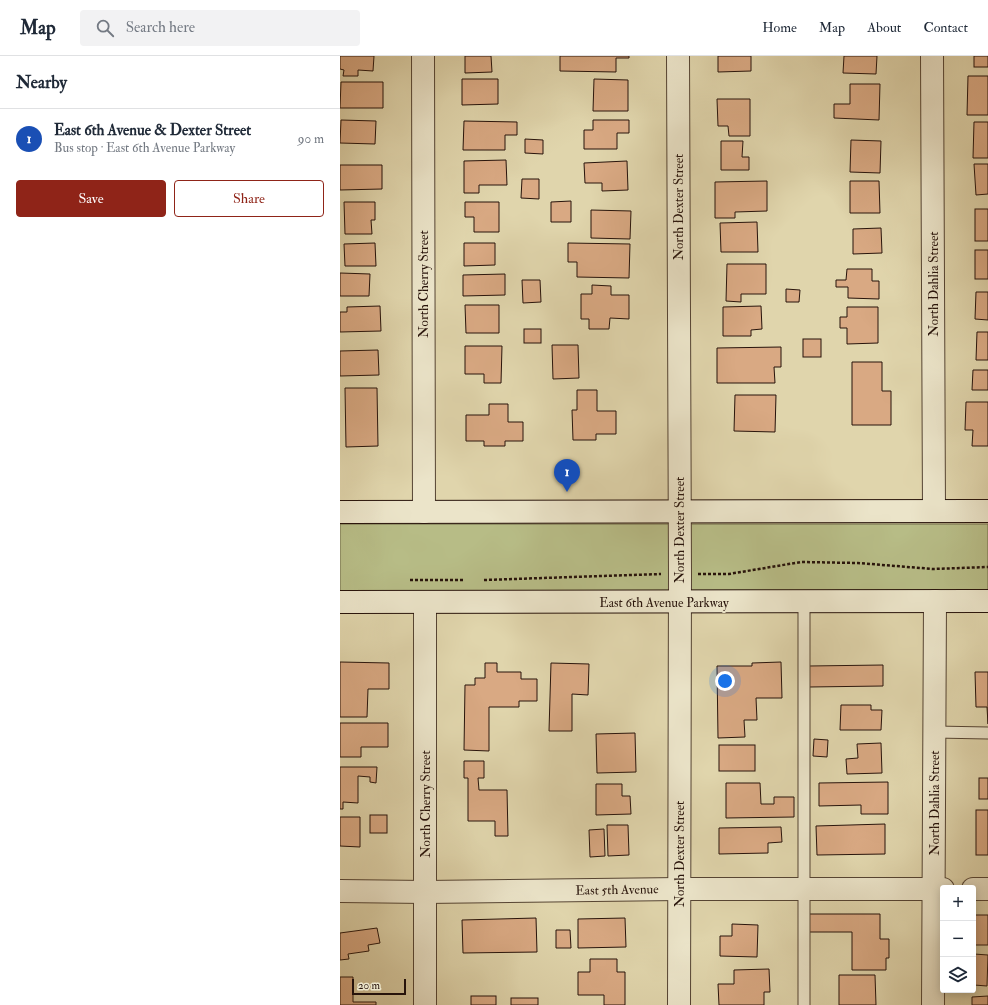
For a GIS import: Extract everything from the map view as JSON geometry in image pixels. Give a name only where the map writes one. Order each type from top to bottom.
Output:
[{"type":"street","name":"North Cherry Street","points":[[423,56],[424,512]]},
{"type":"street","name":"North Dexter Street","points":[[678,56],[680,602],[679,1005]]},
{"type":"street","name":"North Dahlia Street","points":[[932,56],[934,511]]},
{"type":"street","points":[[340,512],[988,511]]},
{"type":"street","name":"North Dahlia Street","points":[[933,1005],[938,888],[935,732],[935,601]]},
{"type":"street","name":"East 6th Avenue Parkway","points":[[340,602],[988,601]]},
{"type":"street","name":"North Cherry Street","points":[[425,602],[425,1005]]},
{"type":"street","name":"East 5th Avenue","points":[[340,891],[425,892],[679,888],[938,888]]},
{"type":"street","points":[[976,888],[988,888]]},
{"type":"lane","points":[[804,602],[804,1005]]},
{"type":"lane","points":[[935,732],[988,733]]},
{"type":"green space","points":[[340,524],[988,524],[988,592],[340,593]]},
{"type":"building","points":[[340,56],[374,56],[373,71],[358,70],[358,76],[343,76],[344,70],[340,69]]},
{"type":"building","points":[[465,56],[491,56],[492,72],[465,73]]},
{"type":"building","points":[[560,56],[629,56],[629,58],[616,58],[616,72],[560,71]]},
{"type":"building","points":[[718,56],[751,56],[751,71],[718,72]]},
{"type":"building","points":[[844,56],[877,56],[876,74],[843,73]]},
{"type":"building","points":[[974,56],[988,56],[988,67],[974,67]]},
{"type":"building","points":[[968,76],[988,76],[988,115],[967,115]]},
{"type":"building","points":[[462,79],[498,79],[498,104],[462,105]]},
{"type":"building","points":[[594,79],[628,80],[628,111],[593,111]]},
{"type":"building","points":[[341,82],[383,82],[383,108],[340,108]]},
{"type":"building","points":[[850,84],[880,84],[879,120],[834,118],[834,104],[850,104]]},
{"type":"building","points":[[717,99],[750,99],[750,136],[729,136],[728,126],[718,126]]},
{"type":"building","points":[[341,120],[376,121],[375,144],[340,143]]},
{"type":"building","points":[[593,120],[629,120],[629,133],[617,133],[617,149],[584,149],[584,130],[593,130]]},
{"type":"building","points":[[464,121],[517,122],[517,135],[505,135],[505,150],[463,150]]},
{"type":"building","points":[[974,122],[988,122],[988,158],[973,158]]},
{"type":"building","points":[[525,139],[543,140],[543,154],[525,153]]},
{"type":"building","points":[[851,140],[881,141],[880,173],[850,172]]},
{"type":"building","points":[[721,141],[743,141],[742,157],[749,157],[749,170],[721,170]]},
{"type":"building","points":[[506,160],[507,185],[479,185],[479,193],[464,193],[464,161]]},
{"type":"building","points":[[627,161],[628,190],[602,191],[602,183],[585,183],[584,163]]},
{"type":"building","points":[[974,164],[988,164],[988,194],[976,195]]},
{"type":"building","points":[[340,165],[382,165],[382,189],[340,190]]},
{"type":"building","points":[[522,179],[539,179],[539,199],[521,198]]},
{"type":"building","points":[[767,181],[767,211],[735,212],[735,218],[715,218],[715,182]]},
{"type":"building","points":[[850,181],[879,181],[880,213],[850,213]]},
{"type":"building","points":[[571,201],[571,222],[551,222],[551,202]]},
{"type":"building","points":[[344,202],[375,202],[375,220],[371,220],[372,234],[345,234]]},
{"type":"building","points":[[465,202],[499,202],[499,232],[474,232],[474,217],[465,217]]},
{"type":"building","points":[[975,209],[988,209],[988,241],[975,241]]},
{"type":"building","points":[[591,210],[631,211],[630,239],[591,238]]},
{"type":"building","points":[[757,222],[758,252],[721,252],[720,223]]},
{"type":"building","points":[[881,228],[882,253],[853,254],[853,229]]},
{"type":"building","points":[[375,243],[376,266],[345,266],[344,244]]},
{"type":"building","points":[[464,243],[495,243],[495,265],[464,266]]},
{"type":"building","points":[[568,243],[630,244],[629,278],[577,277],[577,262],[568,262]]},
{"type":"building","points":[[975,250],[988,250],[988,279],[975,279]]},
{"type":"building","points":[[727,264],[766,264],[766,294],[741,294],[741,302],[726,301]]},
{"type":"building","points":[[847,269],[872,269],[872,281],[879,281],[879,299],[848,298],[848,287],[836,287],[836,280],[846,280]]},
{"type":"building","points":[[340,273],[370,274],[369,296],[340,296]]},
{"type":"building","points":[[505,274],[505,295],[463,296],[463,275]]},
{"type":"building","points":[[522,280],[540,280],[541,302],[523,303]]},
{"type":"building","points":[[592,285],[611,286],[611,295],[629,295],[629,319],[610,318],[609,329],[589,329],[589,319],[581,319],[581,294],[592,294]]},
{"type":"building","points":[[786,289],[800,290],[799,302],[786,302]]},
{"type":"building","points":[[976,292],[988,292],[988,320],[975,319]]},
{"type":"building","points":[[465,305],[499,305],[499,333],[466,333]]},
{"type":"building","points":[[380,306],[381,331],[340,332],[340,312],[347,312],[347,307]]},
{"type":"building","points":[[761,306],[762,329],[751,330],[751,336],[723,336],[723,307]]},
{"type":"building","points":[[847,307],[878,307],[878,343],[847,344],[847,328],[840,328],[840,317],[847,317]]},
{"type":"building","points":[[524,329],[541,329],[541,343],[524,343]]},
{"type":"building","points":[[977,332],[988,332],[988,360],[976,360]]},
{"type":"building","points":[[803,339],[821,339],[821,357],[803,357]]},
{"type":"building","points":[[552,345],[578,345],[579,378],[553,379]]},
{"type":"building","points":[[465,346],[502,346],[501,383],[484,383],[484,374],[465,374]]},
{"type":"building","points":[[781,347],[781,367],[774,367],[775,383],[717,383],[717,348]]},
{"type":"building","points":[[378,350],[379,375],[340,376],[340,351]]},
{"type":"building","points":[[852,362],[882,362],[882,391],[891,391],[891,425],[852,425]]},
{"type":"building","points":[[973,370],[988,370],[988,390],[972,390]]},
{"type":"building","points":[[345,388],[377,388],[378,446],[346,447]]},
{"type":"building","points":[[577,390],[597,390],[597,411],[616,411],[616,434],[596,434],[596,440],[573,440],[572,410],[577,410]]},
{"type":"building","points":[[735,395],[776,395],[775,432],[734,431]]},
{"type":"building","points":[[966,402],[988,402],[988,446],[972,446],[973,430],[965,430]]},
{"type":"building","points":[[489,404],[508,404],[508,422],[523,422],[523,441],[505,441],[505,446],[484,446],[484,441],[466,441],[466,415],[489,415]]},
{"type":"building","points":[[340,662],[389,663],[389,689],[368,689],[367,717],[340,717]]},
{"type":"building","points":[[781,662],[782,698],[756,698],[757,720],[744,720],[745,737],[718,738],[717,666],[752,666],[752,663]]},
{"type":"building","points":[[485,663],[497,663],[497,672],[521,672],[521,679],[537,679],[537,701],[519,701],[519,707],[489,707],[489,751],[464,750],[465,685],[475,685],[475,678],[485,678]]},
{"type":"building","points":[[551,663],[589,664],[588,695],[572,694],[572,731],[549,731]]},
{"type":"building","points":[[883,665],[883,686],[809,687],[809,666]]},
{"type":"building","points":[[975,672],[988,672],[988,724],[987,707],[976,707]]},
{"type":"building","points":[[841,705],[871,705],[871,710],[882,710],[881,730],[840,730]]},
{"type":"building","points":[[340,723],[388,723],[388,747],[361,747],[361,757],[340,757]]},
{"type":"building","points":[[635,733],[636,772],[597,773],[596,734]]},
{"type":"building","points":[[814,739],[828,740],[827,757],[813,756]]},
{"type":"building","points":[[881,743],[882,773],[847,774],[846,759],[858,758],[857,744]]},
{"type":"building","points":[[719,745],[755,745],[755,771],[719,771]]},
{"type":"building","points":[[464,761],[484,761],[484,778],[478,778],[479,790],[507,790],[508,836],[495,836],[495,821],[468,821],[468,778],[464,778]]},
{"type":"building","points":[[340,767],[377,767],[376,783],[370,782],[370,777],[358,776],[358,803],[343,802],[343,809],[340,809]]},
{"type":"building","points":[[979,778],[988,778],[988,799],[979,799]]},
{"type":"building","points":[[888,782],[888,814],[861,814],[861,805],[819,806],[819,783]]},
{"type":"building","points":[[726,783],[760,783],[761,804],[774,804],[774,797],[794,797],[794,817],[726,818]]},
{"type":"building","points":[[596,784],[622,784],[622,796],[630,796],[631,814],[596,815]]},
{"type":"building","points":[[976,810],[988,810],[988,855],[976,855]]},
{"type":"building","points":[[370,815],[387,815],[387,833],[370,833]]},
{"type":"building","points":[[340,817],[360,817],[360,847],[340,846]]},
{"type":"building","points":[[885,824],[885,854],[817,855],[816,826]]},
{"type":"building","points":[[607,825],[628,825],[629,855],[608,856]]},
{"type":"building","points":[[781,827],[782,842],[768,843],[768,853],[719,854],[719,828]]},
{"type":"building","points":[[604,829],[605,856],[590,857],[589,830]]},
{"type":"building","points":[[809,914],[880,914],[880,939],[889,939],[889,958],[886,958],[886,970],[852,970],[852,932],[809,932]]},
{"type":"building","points":[[976,915],[988,915],[988,945],[976,945]]},
{"type":"building","points":[[536,918],[537,952],[463,953],[462,920]]},
{"type":"building","points":[[625,918],[626,947],[578,948],[578,919]]},
{"type":"building","points":[[732,924],[758,925],[757,957],[720,956],[720,936],[732,936]]},
{"type":"building","points":[[377,928],[380,943],[368,945],[369,951],[348,954],[349,959],[340,960],[340,933]]},
{"type":"building","points":[[556,930],[570,930],[571,948],[556,948]]},
{"type":"building","points":[[976,954],[988,955],[987,986],[976,985]]},
{"type":"building","points":[[590,959],[617,959],[617,972],[625,972],[625,1005],[604,1005],[604,995],[578,995],[578,972],[590,972]]},
{"type":"building","points":[[769,969],[770,992],[764,992],[764,1005],[719,1005],[718,984],[734,984],[734,970]]},
{"type":"building","points":[[839,975],[875,975],[876,1005],[839,1005]]},
{"type":"building","points":[[340,977],[353,977],[353,1002],[376,1002],[376,1005],[340,1005]]},
{"type":"building","points":[[471,996],[496,996],[496,1005],[471,1005]]},
{"type":"building","points":[[988,996],[988,1005],[972,1005],[972,997]]},
{"type":"building","points":[[511,998],[538,998],[538,1005],[511,1005]]},
{"type":"place","name":"East 6th Avenue & Dexter Street","points":[[567,492]]}]
